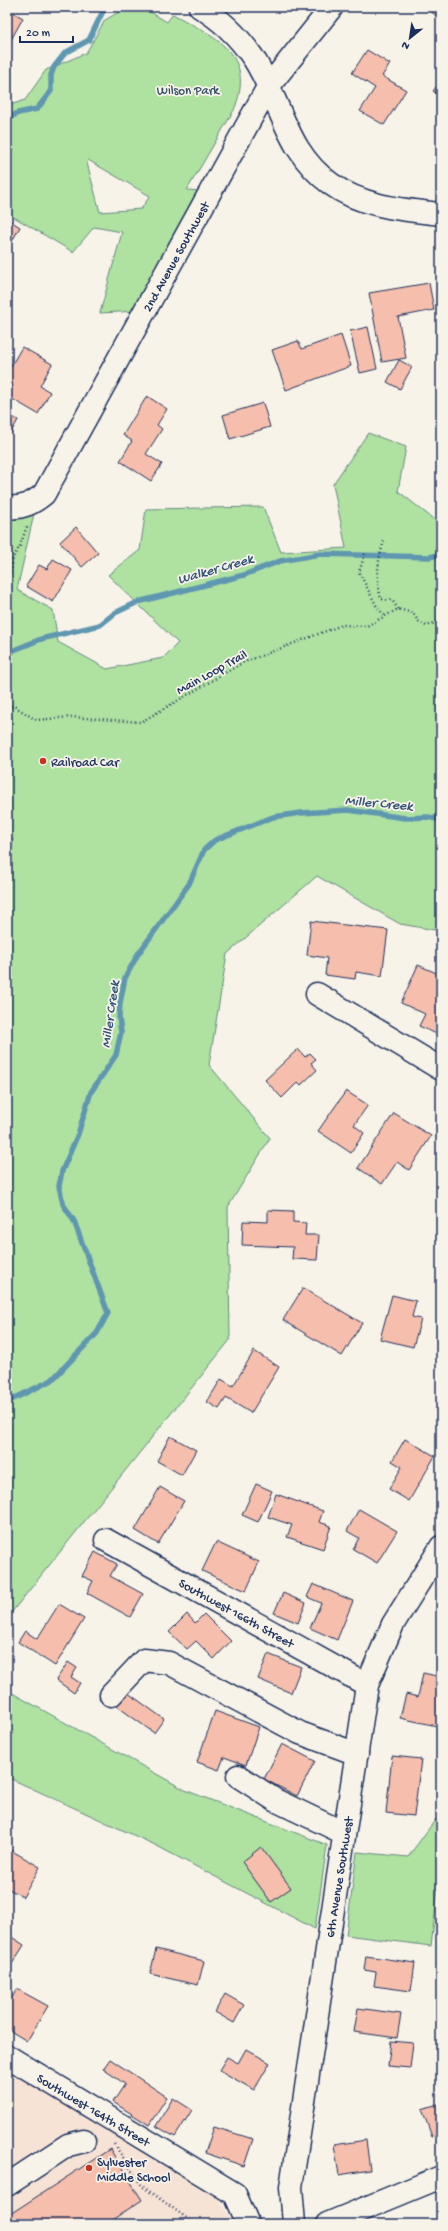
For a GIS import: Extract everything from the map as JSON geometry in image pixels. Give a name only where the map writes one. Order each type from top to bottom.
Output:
[{"type":"street","points":[[200,7],[235,34],[254,60],[302,157],[332,185],[351,195],[396,209],[441,214]]},
{"type":"street","name":"2nd Avenue Southwest","points":[[21,505],[44,494],[268,87],[332,7]]},
{"type":"street","points":[[317,994],[441,1069]]},
{"type":"street","name":"Southwest 166th Street","points":[[106,1540],[367,1685]]},
{"type":"street","name":"6th Avenue Southwest","points":[[294,2224],[291,2187],[367,1685],[393,1624],[441,1547]]},
{"type":"street","points":[[110,1695],[144,1660],[169,1663],[300,1733],[357,1754]]},
{"type":"street","points":[[238,1776],[275,1800],[344,1833]]},
{"type":"street","name":"Southwest 164th Street","points":[[7,2056],[235,2194],[248,2224]]},
{"type":"street","points":[[7,2185],[68,2145],[84,2141]]},
{"type":"street","points":[[327,2224],[441,2177]]},
{"type":"path","points":[[7,592],[13,558],[26,530],[21,505]]},
{"type":"path","points":[[384,541],[378,559],[377,582],[381,599],[392,600],[398,608],[413,613],[418,621],[426,626],[441,622]]},
{"type":"path","points":[[365,554],[359,572],[377,607],[385,616]]},
{"type":"path","name":"Main Loop Trail","points":[[7,706],[14,706],[36,720],[71,717],[141,722],[242,662],[342,625],[367,626],[398,608]]},
{"type":"path","points":[[84,2141],[112,2142],[142,2186],[195,2224]]},
{"type":"shaded area","name":"Sylvester Middle School","points":[[7,2067],[122,2136],[220,2200],[235,2224],[7,2224]]},
{"type":"green space","name":"Wilson Park","points":[[128,7],[142,7],[167,22],[173,14],[203,31],[228,50],[236,61],[240,75],[240,91],[234,110],[187,190],[201,191],[138,311],[100,313],[122,232],[94,227],[73,252],[7,213],[7,106],[25,100],[46,70],[86,53],[105,20]],"holes":[[[88,160],[150,196],[141,209],[100,212],[87,163]]]},
{"type":"green space","points":[[368,433],[406,447],[398,491],[441,525],[441,551],[438,575],[441,580],[441,931],[400,924],[317,876],[227,954],[209,1065],[270,1138],[228,1207],[230,1340],[7,1618],[7,896],[13,839],[7,835],[7,513],[35,509],[17,590],[53,610],[58,642],[107,669],[163,658],[178,643],[108,575],[140,550],[146,509],[263,507],[281,552],[346,548],[333,484]]},
{"type":"green space","points":[[7,1690],[185,1790],[327,1845],[315,1929],[155,1845],[7,1777]]},
{"type":"green space","points":[[441,1812],[441,1887],[438,1889],[431,1946],[346,1935],[357,1852],[408,1857]]},
{"type":"building","points":[[424,7],[441,7],[441,10],[437,16]]},
{"type":"building","points":[[7,9],[23,18],[7,47]]},
{"type":"building","points":[[367,50],[390,64],[382,76],[406,90],[384,125],[360,111],[375,88],[352,73]]},
{"type":"building","points":[[441,81],[441,97],[433,91]]},
{"type":"building","points":[[7,219],[20,227],[7,250]]},
{"type":"building","points":[[429,283],[434,310],[398,317],[406,358],[382,362],[369,293]]},
{"type":"building","points":[[368,327],[377,369],[360,373],[350,331]]},
{"type":"building","points":[[341,335],[351,366],[286,390],[272,350],[298,341],[302,349]]},
{"type":"building","points":[[22,347],[52,364],[40,386],[50,392],[38,414],[7,396],[13,385],[7,382],[7,373]]},
{"type":"building","points":[[399,360],[412,367],[400,389],[387,382]]},
{"type":"building","points":[[147,396],[167,409],[157,425],[162,429],[146,454],[162,464],[151,481],[120,461],[132,441],[123,435]]},
{"type":"building","points":[[263,403],[270,427],[230,439],[223,415]]},
{"type":"building","points":[[7,414],[18,420],[7,439]]},
{"type":"building","points":[[76,527],[98,553],[82,567],[60,542]]},
{"type":"building","points":[[53,559],[72,570],[53,602],[26,586],[39,565],[47,569]]},
{"type":"building","points":[[311,921],[388,930],[382,976],[356,972],[355,979],[325,975],[327,958],[307,955]]},
{"type":"building","points":[[418,965],[441,975],[441,1036],[419,1026],[425,1014],[401,1003]]},
{"type":"building","points":[[298,1049],[305,1057],[310,1053],[316,1059],[311,1063],[317,1070],[301,1085],[298,1082],[282,1098],[265,1080]]},
{"type":"building","points":[[346,1091],[368,1105],[354,1125],[364,1133],[351,1153],[318,1131]]},
{"type":"building","points":[[394,1113],[431,1136],[409,1170],[397,1162],[382,1184],[358,1168]]},
{"type":"building","points":[[268,1210],[293,1211],[293,1222],[306,1223],[305,1235],[319,1235],[317,1260],[292,1259],[293,1247],[242,1245],[243,1221],[268,1222]]},
{"type":"building","points":[[303,1288],[362,1323],[342,1356],[283,1320]]},
{"type":"building","points":[[392,1295],[416,1301],[412,1317],[421,1319],[413,1347],[380,1339]]},
{"type":"building","points":[[254,1351],[279,1367],[251,1413],[226,1398],[219,1409],[207,1402],[221,1379],[233,1386]]},
{"type":"building","points":[[170,1436],[196,1450],[182,1475],[157,1461]]},
{"type":"building","points":[[405,1439],[435,1456],[409,1501],[389,1489],[402,1467],[392,1461]]},
{"type":"building","points":[[256,1484],[272,1491],[258,1522],[242,1515]]},
{"type":"building","points":[[160,1487],[184,1501],[158,1544],[135,1530]]},
{"type":"building","points":[[276,1494],[323,1511],[319,1522],[331,1526],[323,1549],[287,1537],[292,1525],[268,1517]]},
{"type":"building","points":[[359,1509],[397,1531],[377,1563],[353,1549],[359,1538],[347,1531]]},
{"type":"building","points":[[216,1542],[259,1562],[246,1591],[202,1571]]},
{"type":"building","points":[[95,1552],[117,1564],[110,1576],[143,1594],[130,1617],[87,1593],[93,1581],[82,1576]]},
{"type":"building","points":[[313,1584],[353,1601],[337,1640],[310,1628],[321,1603],[307,1597]]},
{"type":"building","points":[[283,1593],[306,1603],[298,1623],[274,1613]]},
{"type":"building","points":[[59,1604],[84,1619],[55,1666],[18,1642],[25,1631],[37,1639]]},
{"type":"building","points":[[187,1614],[195,1623],[204,1614],[231,1641],[214,1659],[196,1641],[187,1649],[169,1632]]},
{"type":"building","points":[[268,1654],[301,1667],[291,1693],[258,1679]]},
{"type":"building","points":[[68,1662],[77,1668],[71,1677],[80,1683],[74,1693],[56,1680]]},
{"type":"building","points":[[423,1673],[441,1677],[441,1714],[437,1726],[400,1718],[406,1694],[418,1697]]},
{"type":"building","points":[[124,1690],[164,1719],[154,1733],[114,1704]]},
{"type":"building","points":[[215,1711],[259,1727],[246,1765],[224,1757],[219,1770],[197,1762]]},
{"type":"building","points":[[282,1744],[315,1761],[297,1796],[264,1779]]},
{"type":"building","points":[[392,1756],[421,1759],[414,1816],[386,1813]]},
{"type":"building","points":[[261,1847],[291,1888],[271,1902],[242,1862]]},
{"type":"building","points":[[7,1848],[40,1867],[23,1897],[7,1888]]},
{"type":"building","points":[[7,1934],[24,1945],[7,1972]]},
{"type":"building","points":[[156,1949],[204,1961],[198,1985],[150,1974]]},
{"type":"building","points":[[366,1956],[415,1963],[411,1991],[374,1986],[376,1972],[364,1970]]},
{"type":"building","points":[[17,1989],[48,2006],[27,2041],[7,2029],[7,2006]]},
{"type":"building","points":[[225,1994],[244,2005],[234,2023],[215,2012]]},
{"type":"building","points":[[358,2008],[401,2014],[397,2038],[354,2032]]},
{"type":"building","points":[[391,2041],[413,2043],[410,2068],[388,2066]]},
{"type":"building","points":[[246,2049],[270,2063],[254,2090],[219,2070],[227,2057],[238,2063]]},
{"type":"building","points":[[110,2059],[167,2097],[149,2125],[113,2102],[125,2084],[103,2069]]},
{"type":"building","points":[[173,2098],[192,2110],[175,2137],[156,2126]]},
{"type":"building","points":[[441,2103],[441,2134],[432,2137],[422,2109]]},
{"type":"building","points":[[214,2127],[253,2139],[244,2166],[205,2153]]},
{"type":"building","points":[[366,2140],[370,2170],[339,2175],[334,2145]]},
{"type":"building","points":[[110,2149],[142,2200],[106,2224],[7,2224],[7,2216]]},
{"type":"waterway","name":"Walker Creek","points":[[7,119],[18,113],[37,109],[51,91],[51,75],[54,67],[65,53],[89,40],[105,7]]},
{"type":"waterway","name":"Walker Creek","points":[[7,653],[41,639],[100,625],[115,613],[138,602],[244,575],[280,561],[320,554],[430,557],[441,554]]},
{"type":"waterway","name":"Miller Creek","points":[[7,1402],[52,1380],[97,1333],[108,1313],[74,1221],[63,1204],[59,1186],[62,1171],[78,1134],[91,1092],[116,1055],[121,1032],[119,1018],[120,1003],[125,978],[138,954],[189,884],[204,850],[215,840],[273,817],[301,813],[348,810],[405,818],[428,817],[441,820]]},
{"type":"place","name":"Railroad Car","points":[[43,761]]},
{"type":"place","name":"Sylvester Middle School","points":[[89,2168]]}]
